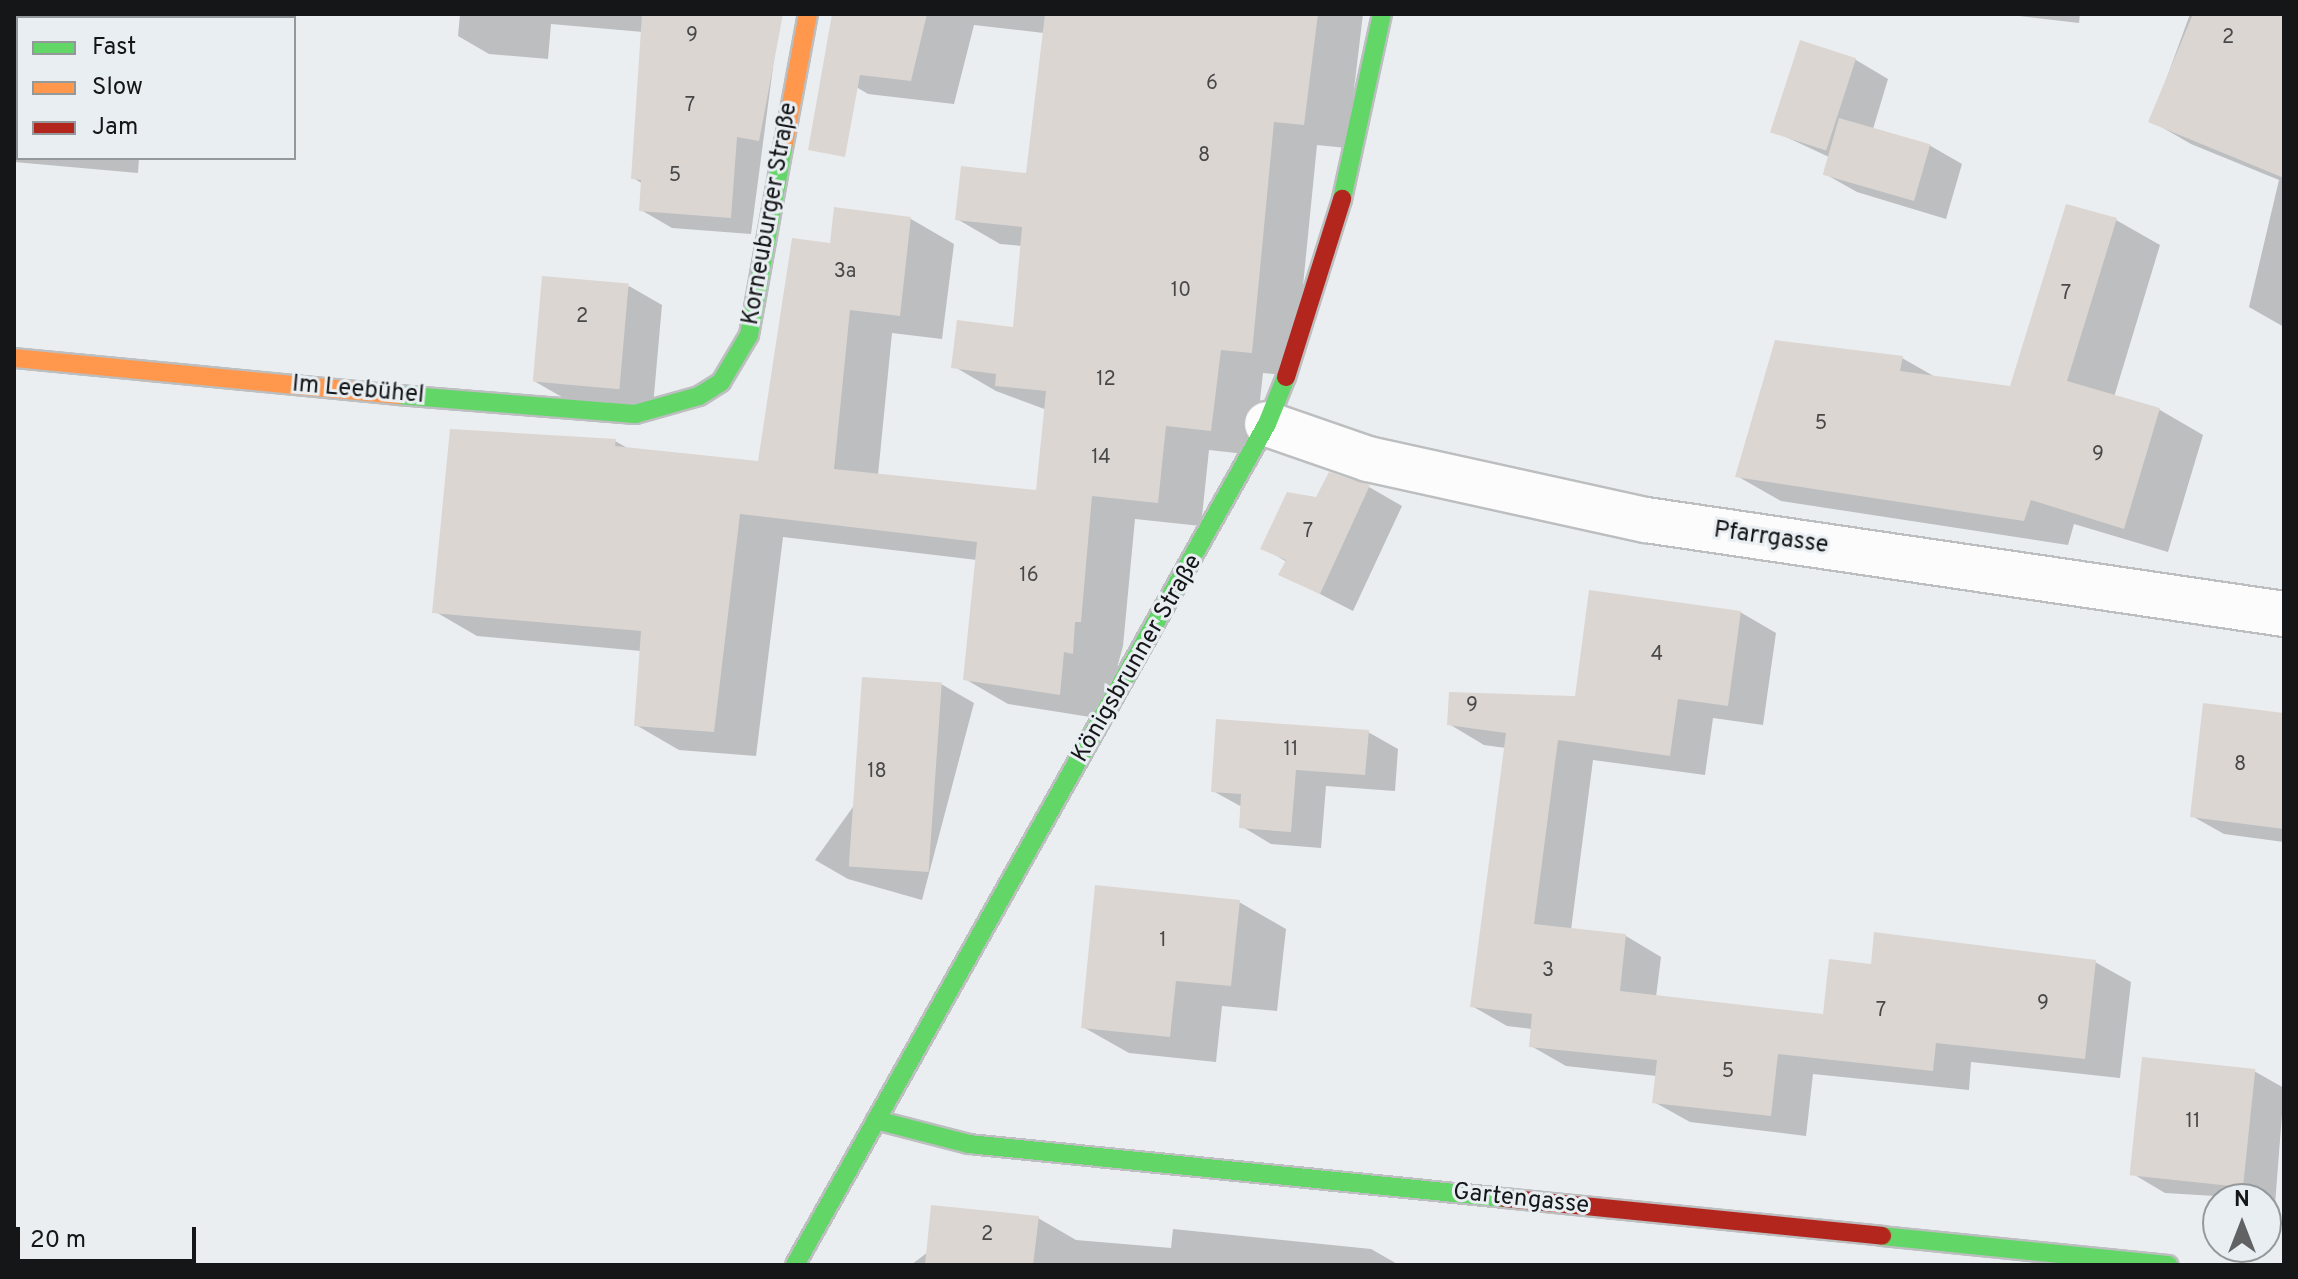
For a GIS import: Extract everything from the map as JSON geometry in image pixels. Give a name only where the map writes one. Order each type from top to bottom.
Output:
[{"type":"street","name":"Korneuburger Straße","points":[[699,396],[721,382],[749,335],[808,14]]},
{"type":"street","name":"Königsbrunner Straße","points":[[795,1265],[1267,424],[1304,332],[1338,215],[1363,120],[1382,14]]},
{"type":"street","name":"Im Leebühel","points":[[14,358],[591,413],[635,414],[699,396]]},
{"type":"street","name":"Pfarrgasse","points":[[1267,424],[1368,459],[1646,520],[2284,614]]},
{"type":"street","name":"Gartengasse","points":[[876,1120],[969,1144],[2169,1265]]},
{"type":"building","points":[[642,14],[783,14],[759,141],[737,137],[731,218],[639,211],[641,180],[631,179]]},
{"type":"building","points":[[832,14],[927,14],[911,81],[860,75],[845,157],[808,150]]},
{"type":"building","points":[[1045,14],[1318,14],[1304,125],[1274,122],[1252,353],[1221,350],[1211,431],[1166,426],[1158,503],[1092,496],[1081,622],[1075,622],[1073,654],[1064,652],[1060,695],[963,680],[977,542],[740,514],[714,732],[634,726],[641,631],[432,613],[450,429],[616,439],[615,446],[758,461],[792,238],[830,243],[834,207],[911,217],[900,316],[850,310],[834,469],[1036,490],[1046,391],[995,386],[996,374],[951,368],[957,320],[1013,327],[1022,227],[955,220],[961,166],[1026,173]]},
{"type":"building","points":[[2193,14],[2284,14],[2284,178],[2148,122]]},
{"type":"building","points":[[1800,40],[1856,58],[1826,150],[1770,132]]},
{"type":"building","points":[[1839,118],[1930,144],[1914,201],[1823,175]]},
{"type":"building","points":[[2066,204],[2117,218],[2067,381],[2160,408],[2124,529],[2031,500],[2024,521],[1735,477],[1775,340],[1903,356],[1900,371],[2010,386]]},
{"type":"building","points":[[542,276],[629,284],[619,389],[533,382]]},
{"type":"building","points":[[1329,472],[1370,485],[1320,594],[1278,575],[1286,560],[1260,549],[1287,492],[1316,497]]},
{"type":"building","points":[[1589,590],[1741,611],[1728,706],[1678,699],[1670,756],[1558,740],[1534,924],[1626,934],[1620,991],[1823,1014],[1829,959],[1871,964],[1874,932],[2096,960],[2085,1059],[1936,1043],[1933,1071],[1778,1054],[1771,1116],[1652,1103],[1657,1060],[1529,1047],[1532,1014],[1470,1007],[1506,733],[1447,725],[1449,692],[1575,696]]},
{"type":"building","points":[[862,677],[942,683],[929,872],[849,867]]},
{"type":"building","points":[[2203,703],[2284,713],[2284,829],[2190,817]]},
{"type":"building","points":[[1216,719],[1369,730],[1365,775],[1296,770],[1291,832],[1239,828],[1241,794],[1211,792]]},
{"type":"building","points":[[1095,885],[1240,900],[1231,986],[1176,981],[1170,1037],[1081,1028]]},
{"type":"building","points":[[2142,1057],[2255,1069],[2243,1183],[2202,1183],[2130,1175]]},
{"type":"building","points":[[931,1205],[1039,1216],[1033,1265],[925,1265]]},
{"type":"traffic: fast","points":[[1342,199],[1382,14]]},
{"type":"traffic: fast","points":[[398,395],[635,414],[699,396],[721,382],[749,335],[784,143]]},
{"type":"traffic: fast","points":[[795,1265],[1267,424],[1286,377]]},
{"type":"traffic: fast","points":[[876,1120],[969,1144],[1504,1198]]},
{"type":"traffic: fast","points":[[1882,1236],[2169,1265]]},
{"type":"traffic: slow","points":[[784,143],[808,14]]},
{"type":"traffic: slow","points":[[14,358],[398,395]]},
{"type":"traffic: jam","points":[[1286,377],[1342,199]]},
{"type":"traffic: jam","points":[[1504,1198],[1882,1236]]}]
